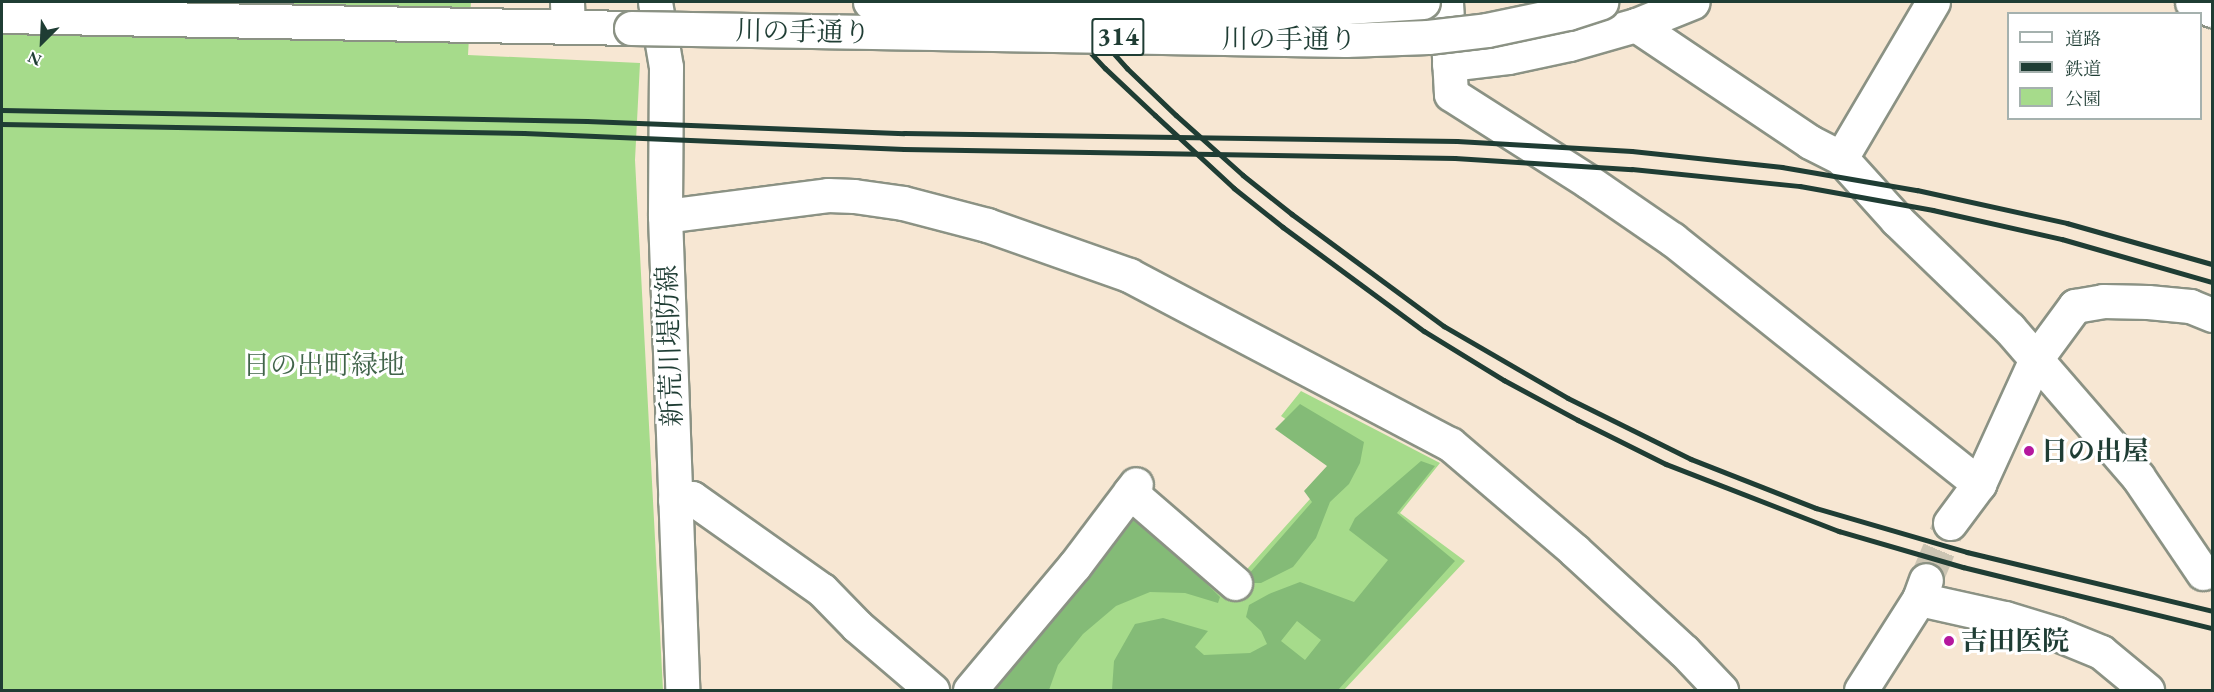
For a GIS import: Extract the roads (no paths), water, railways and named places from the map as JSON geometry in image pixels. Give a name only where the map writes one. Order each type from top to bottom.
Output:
[{"type":"street","name":"新荒川堤防線","points":[[655,2],[666,67],[665,216],[682,690]]},
{"type":"street","name":"川の手通り","points":[[870,2],[1225,8],[1347,7],[1423,2]]},
{"type":"street","points":[[1446,2],[1451,94],[1589,182],[1672,239],[1979,484]]},
{"type":"street","name":"川の手通り","points":[[2,16],[529,25],[567,14],[631,28],[1346,40],[1428,37],[1487,30],[1568,13],[1601,2]]},
{"type":"street","points":[[1449,64],[1508,57],[1569,44],[1636,25],[1693,2]]},
{"type":"street","points":[[1841,158],[1933,2]]},
{"type":"street","points":[[2192,2],[2212,10]]},
{"type":"street","points":[[1636,25],[1810,142],[1841,158],[1897,220],[2009,328],[2138,477],[2203,573]]},
{"type":"street","points":[[665,216],[828,195],[854,195],[903,203],[987,225],[1129,275],[1450,444],[1574,550],[1684,651],[1720,690]]},
{"type":"street","points":[[1950,524],[1979,484],[2036,359],[2075,306],[2103,300],[2148,302],[2190,306],[2212,315]]},
{"type":"street","points":[[970,690],[1075,565],[1133,488],[1235,583]]},
{"type":"street","points":[[675,500],[692,498],[822,590],[857,626],[932,690]]},
{"type":"street","points":[[1861,690],[1922,589],[2056,634],[2101,652],[2147,690]]},
{"type":"tunnel","points":[[1926,580],[1950,523]]},
{"type":"railway","points":[[1044,2],[1105,68],[1234,188],[1283,227],[1424,331],[1504,380],[1578,420],[1666,464],[1839,531],[1963,567],[2212,628]]},
{"type":"railway","points":[[1068,2],[1127,68],[1176,115],[1243,175],[1292,214],[1444,326],[1568,398],[1691,459],[1816,508],[1967,552],[2212,611]]},
{"type":"railway","points":[[2,110],[587,121],[904,133],[1457,141],[1632,151],[1782,167],[1917,190],[2067,223],[2212,264]]},
{"type":"railway","points":[[2,124],[524,133],[904,149],[1455,158],[1632,169],[1800,186],[1933,210],[2062,239],[2212,282]]},
{"type":"place","name":"日の出屋","points":[[2029,451]]},
{"type":"place","name":"吉田医院","points":[[1949,641]]},
{"type":"park label","name":"日の出町緑地","points":[[324,365]]}]
